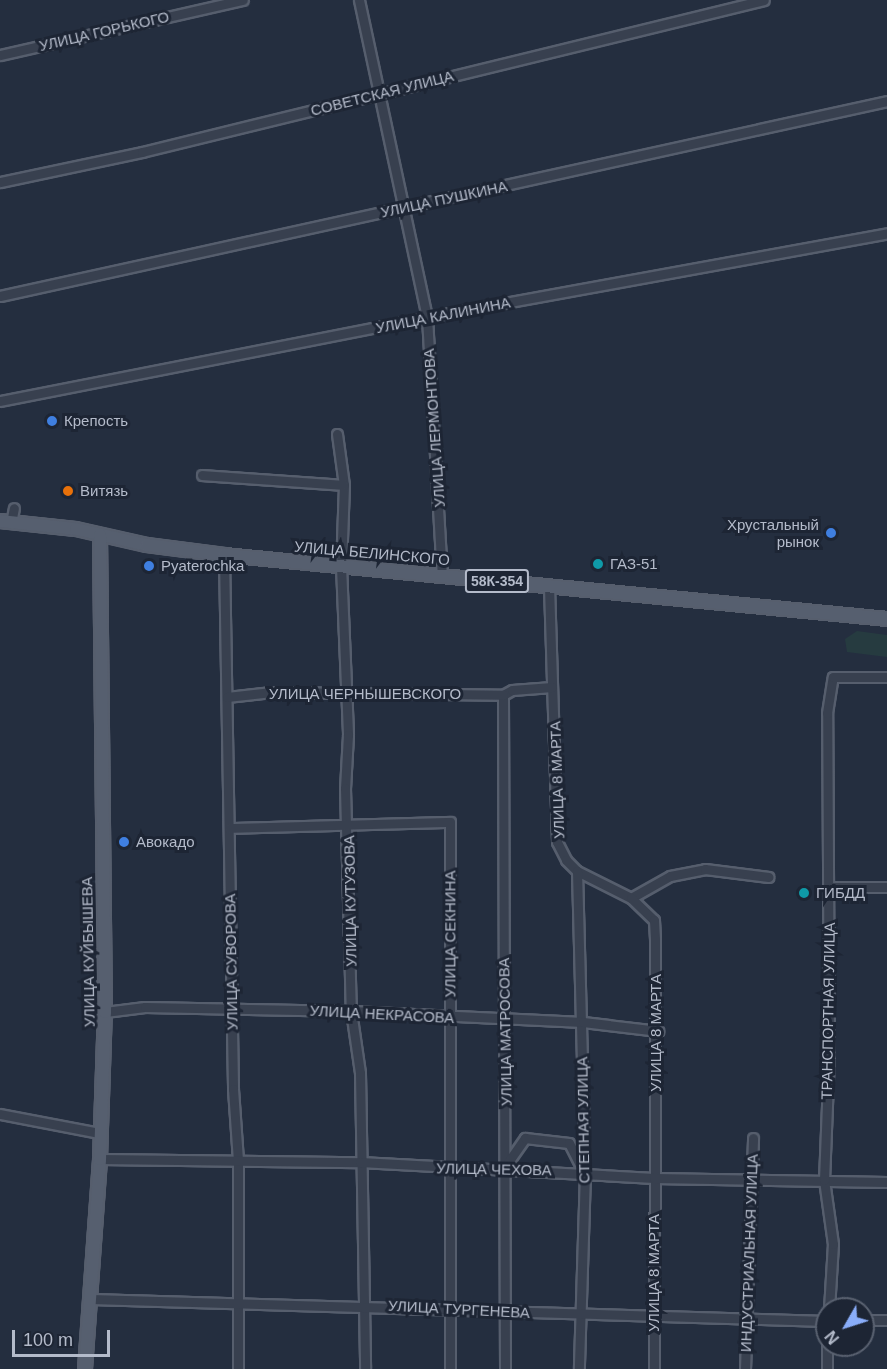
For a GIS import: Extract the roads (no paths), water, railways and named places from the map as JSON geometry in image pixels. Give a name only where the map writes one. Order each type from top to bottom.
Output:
[{"type":"main road","name":"УЛИЦА БЕЛИНСКОГО","points":[[6,522],[224,555],[887,619]]},
{"type":"main road","name":"УЛИЦА КУЙБЫШЕВА","points":[[85,1369],[100,1159],[105,1012],[100,535]]},
{"type":"street","name":"УЛИЦА ГОРЬКОГО","points":[[0,55],[243,0]]},
{"type":"street","name":"УЛИЦА ЛЕРМОНТОВА","points":[[358,0],[427,316],[442,575]]},
{"type":"street","name":"СОВЕТСКАЯ УЛИЦА","points":[[0,182],[379,94],[764,0]]},
{"type":"street","name":"УЛИЦА ПУШКИНА","points":[[0,296],[887,101]]},
{"type":"street","name":"УЛИЦА КАЛИНИНА","points":[[0,401],[427,316],[887,233]]},
{"type":"street","name":"УЛИЦА КУТУЗОВА","points":[[337,434],[344,485],[340,566],[345,693],[351,1011],[360,1073],[365,1369]]},
{"type":"street","points":[[202,474],[344,485]]},
{"type":"street","points":[[6,522],[14,508]]},
{"type":"street","name":"УЛИЦА СУВОРОВА","points":[[224,555],[232,1010],[238,1160],[238,1369]]},
{"type":"street","name":"УЛИЦА 8 МАРТА","points":[[549,586],[557,842],[577,871],[632,898],[654,920],[657,1031],[654,1369]]},
{"type":"street","name":"ТРАНСПОРТНАЯ УЛИЦА","points":[[830,1297],[833,1244],[824,1180],[829,1057],[827,713],[833,677],[887,677]]},
{"type":"street","name":"УЛИЦА ЧЕРНЫШЕВСКОГО","points":[[227,698],[272,692],[503,695],[512,690],[552,687]]},
{"type":"street","name":"УЛИЦА МАТРОСОВА","points":[[503,695],[506,1021],[502,1170],[506,1312],[505,1369]]},
{"type":"street","name":"УЛИЦА СЕКНИНА","points":[[348,823],[450,822],[450,1369]]},
{"type":"street","points":[[230,828],[348,823]]},
{"type":"street","points":[[632,898],[670,876],[705,868],[768,878]]},
{"type":"street","name":"СТЕПНАЯ УЛИЦА","points":[[577,871],[583,1022],[580,1073],[585,1173],[579,1369]]},
{"type":"street","points":[[828,886],[887,887]]},
{"type":"street","name":"УЛИЦА НЕКРАСОВА","points":[[105,1012],[145,1007],[351,1011],[506,1021],[583,1022],[657,1031]]},
{"type":"street","points":[[0,1114],[100,1133]]},
{"type":"street","points":[[502,1170],[525,1138],[569,1143],[585,1173]]},
{"type":"street","name":"ИНДУСТРИАЛЬНАЯ УЛИЦА","points":[[745,1369],[753,1138]]},
{"type":"street","name":"УЛИЦА ЧЕХОВА","points":[[100,1159],[360,1162],[449,1170],[585,1173],[751,1182],[824,1180],[887,1182]]},
{"type":"street","name":"УЛИЦА ТУРГЕНЕВА","points":[[91,1299],[363,1305],[579,1315],[815,1321]]},
{"type":"place","name":"Крепость","points":[[52,421]]},
{"type":"place","name":"Витязь","points":[[68,491]]},
{"type":"place","name":"Хрустальный рынок","points":[[831,533]]},
{"type":"place","name":"ГАЗ-51","points":[[598,564]]},
{"type":"place","name":"Pyaterochka","points":[[149,566]]},
{"type":"place","name":"Авокадо","points":[[124,842]]},
{"type":"place","name":"ГИБДД","points":[[804,893]]}]
